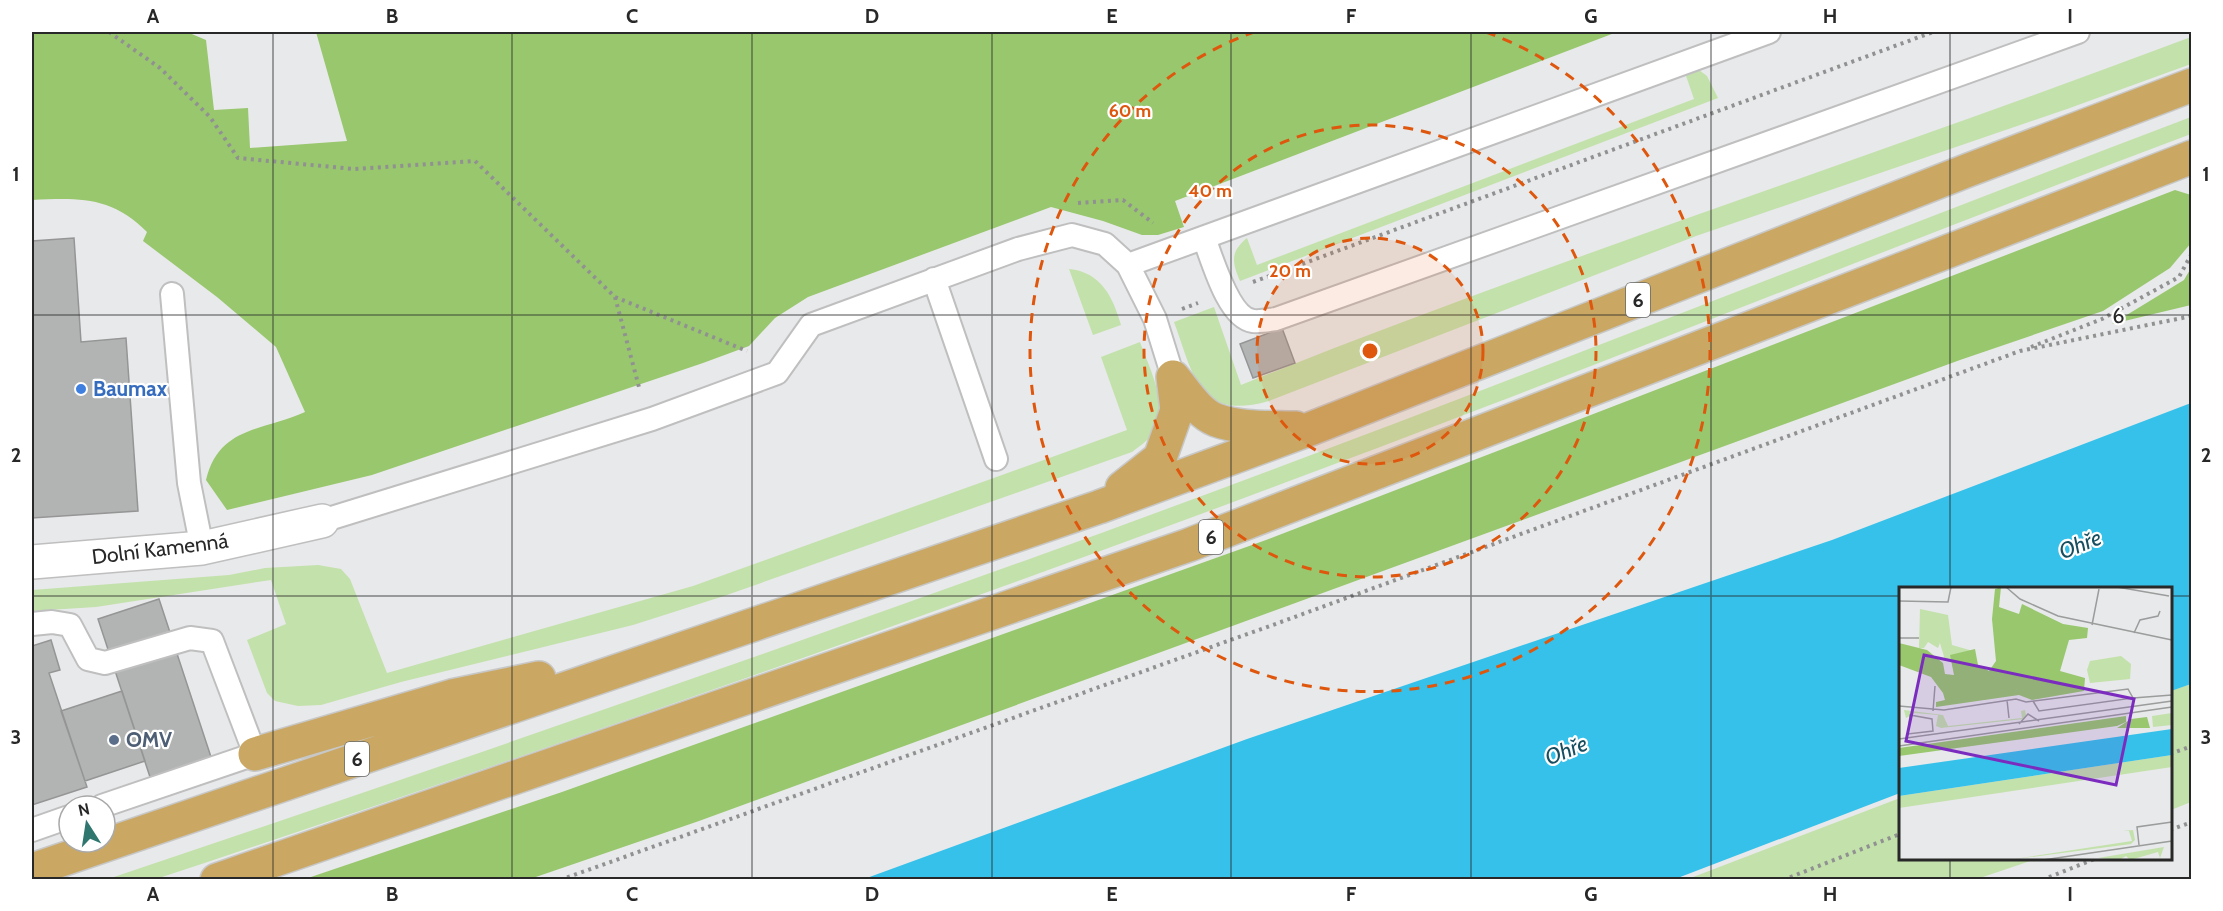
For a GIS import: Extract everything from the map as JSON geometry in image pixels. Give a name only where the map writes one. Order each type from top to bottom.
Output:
[{"type":"highway","name":"6","points":[[32,870],[1099,507],[1310,429],[1977,166],[2192,86]]},
{"type":"highway","name":"6","points":[[217,879],[1189,545],[2192,157]]},
{"type":"highway","points":[[1173,376],[1194,404],[1215,420],[1249,426],[1310,429]]},
{"type":"highway","points":[[1099,507],[1160,458],[1177,410],[1173,376]]},
{"type":"highway","points":[[255,754],[452,696],[682,648]]},
{"type":"street","name":"Dolní Kamenná","points":[[32,562],[202,548],[322,521]]},
{"type":"lane","points":[[1128,265],[1769,32]]},
{"type":"lane","points":[[1204,238],[1225,293],[1241,315],[1251,321],[1276,319],[2078,32]]},
{"type":"lane","points":[[322,521],[652,418],[777,373],[811,325],[1018,249],[1072,234],[1105,244],[1128,265],[1155,319],[1173,376]]},
{"type":"lane","points":[[934,279],[996,459]]},
{"type":"lane","points":[[172,294],[189,483],[202,548]]},
{"type":"lane","points":[[32,624],[52,622],[70,625],[88,659],[105,663],[190,638],[212,641],[255,754],[117,801]]},
{"type":"lane","points":[[32,830],[57,821]]},
{"type":"path","points":[[109,32],[160,68],[210,117],[238,158],[354,169],[475,161],[615,297],[753,353]]},
{"type":"path","points":[[1155,319],[1933,32]]},
{"type":"path","points":[[2020,351],[2102,319],[2179,277],[2192,253]]},
{"type":"path","points":[[615,297],[641,394]]},
{"type":"path","name":"6","points":[[560,879],[1303,614],[2020,351],[2192,316]]},
{"type":"path","points":[[2172,753],[2192,746]]},
{"type":"path","points":[[2172,829],[2192,822]]},
{"type":"path","points":[[1783,879],[1899,834]]},
{"type":"path","points":[[2042,879],[2092,860]]},
{"type":"green space","points":[[32,32],[187,32],[206,40],[214,110],[248,108],[250,148],[347,141],[316,32],[1617,32],[1175,201],[1184,227],[1158,235],[1142,235],[1103,221],[1051,207],[808,297],[775,318],[749,346],[703,363],[372,475],[227,510],[206,480],[212,462],[221,449],[245,433],[305,412],[276,347],[217,297],[143,241],[147,232],[134,220],[94,202],[65,199],[32,200]]},
{"type":"green space","points":[[2191,37],[2191,64],[2067,109],[1696,236],[1269,401],[1245,406],[1227,405],[1213,399],[1202,389],[1194,376],[1174,322],[1214,307],[1241,385],[1477,294]]},
{"type":"green space","points":[[1684,70],[1699,70],[1707,76],[1718,98],[1240,281],[1234,258],[1241,243],[1247,238],[1257,265],[1694,99]]},
{"type":"green space","points":[[2191,117],[2191,134],[1490,405],[1159,530],[659,709],[156,879],[108,879],[688,680],[1180,504],[1470,395]]},
{"type":"green space","points":[[2175,190],[2191,195],[2191,243],[2170,268],[2103,311],[1960,360],[699,821],[530,879],[305,879],[562,792],[1266,540]]},
{"type":"green space","points":[[2191,268],[2191,305],[2112,324],[2184,280]]},
{"type":"green space","points":[[1069,269],[1090,275],[1104,288],[1114,305],[1121,325],[1093,335]]},
{"type":"green space","points":[[1140,342],[1157,390],[1159,415],[1150,437],[1132,452],[724,596],[633,625],[401,682],[321,705],[298,706],[275,701],[267,693],[247,640],[286,624],[271,580],[96,607],[32,611],[32,590],[229,575],[265,568],[318,565],[341,569],[350,579],[387,673],[693,586],[1127,430],[1101,357]]},
{"type":"green space","points":[[2191,684],[2191,802],[2172,810],[2172,690]]},
{"type":"green space","points":[[1899,798],[1899,860],[2033,860],[1977,879],[1688,879]]},
{"type":"water","name":"Ohře","points":[[2191,403],[2191,684],[2172,691],[2172,587],[1899,587],[1899,793],[1675,879],[864,879],[1247,739],[1832,540]]},
{"type":"building","name":"Baumax","points":[[74,238],[81,342],[126,338],[138,511],[32,518],[32,241]]},
{"type":"building","points":[[1282,328],[1295,363],[1253,378],[1240,344]]},
{"type":"building","points":[[159,599],[212,760],[151,780],[98,619]]},
{"type":"building","points":[[51,640],[60,670],[49,673],[87,787],[66,794],[57,794],[57,797],[32,805],[32,646]]},
{"type":"building","points":[[122,691],[145,761],[85,781],[61,711]]},
{"type":"place","name":"Baumax","points":[[81,389]]},
{"type":"place","name":"OMV","points":[[114,740]]}]
